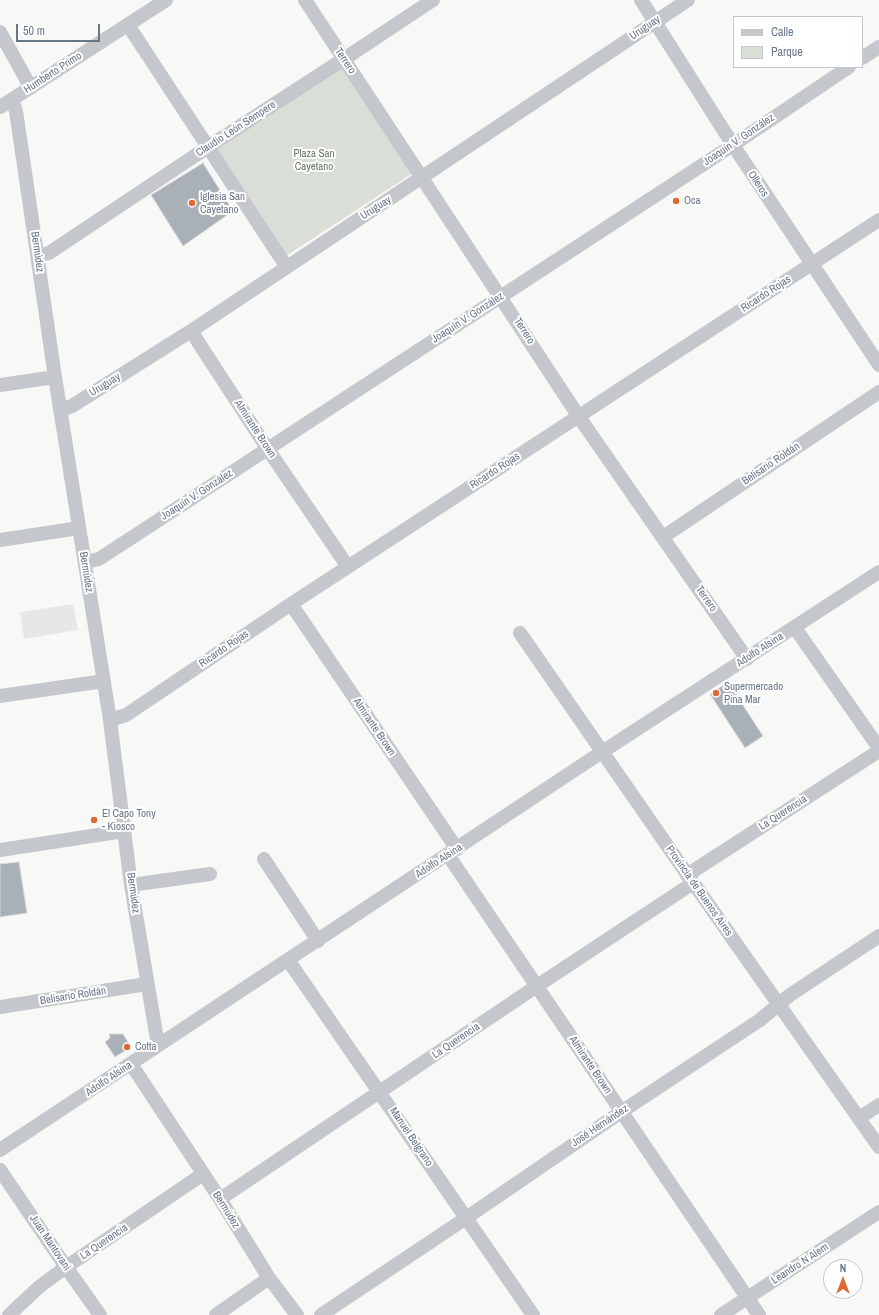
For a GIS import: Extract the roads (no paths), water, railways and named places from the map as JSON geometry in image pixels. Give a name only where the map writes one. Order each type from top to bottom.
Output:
[{"type":"street","name":"Humberto Primo","points":[[0,107],[166,0]]},
{"type":"street","name":"Terrero","points":[[305,0],[423,177],[579,417],[747,659]]},
{"type":"street","name":"Claudio León Sempere","points":[[38,256],[50,253],[208,146],[433,0]]},
{"type":"street","name":"Olleros","points":[[641,0],[733,145],[879,365]]},
{"type":"street","name":"Uruguay","points":[[60,410],[72,406],[191,331],[286,266],[423,177],[688,0]]},
{"type":"street","points":[[128,25],[286,266]]},
{"type":"street","points":[[0,32],[31,88]]},
{"type":"street","points":[[863,57],[879,47]]},
{"type":"street","name":"Joaquín V. González","points":[[85,562],[99,559],[733,145],[848,68]]},
{"type":"street","name":"Bermúdez","points":[[12,100],[16,111],[60,410],[110,720],[131,885],[158,1045]]},
{"type":"street","name":"Ricardo Rojas","points":[[110,720],[126,715],[291,604],[879,220]]},
{"type":"street","name":"Almirante Brown","points":[[191,331],[348,567]]},
{"type":"street","points":[[0,385],[55,377]]},
{"type":"street","name":"Belisario Roldán","points":[[663,537],[879,392]]},
{"type":"street","points":[[0,540],[79,528]]},
{"type":"street","name":"Adolfo Alsina","points":[[0,1150],[453,852],[602,752],[879,572]]},
{"type":"street","name":"Almirante Brown","points":[[291,604],[453,852],[537,986],[759,1315]]},
{"type":"street","points":[[795,628],[879,750]]},
{"type":"street","name":"Provincia de Buenos Aires","points":[[520,633],[690,879],[879,1147]]},
{"type":"street","points":[[0,696],[104,681]]},
{"type":"street","name":"La Querencia","points":[[220,1199],[537,986],[879,750]]},
{"type":"street","points":[[0,850],[124,832]]},
{"type":"street","points":[[264,859],[318,941]]},
{"type":"street","points":[[131,885],[210,874]]},
{"type":"street","name":"José Hernández","points":[[321,1315],[760,1020],[790,994],[879,936]]},
{"type":"street","name":"Manuel Belgrano","points":[[288,960],[532,1315]]},
{"type":"street","name":"Belisario Roldán","points":[[0,1007],[147,984]]},
{"type":"street","name":"Bermúdez","points":[[132,1064],[220,1199],[269,1278],[297,1315]]},
{"type":"street","points":[[859,1118],[879,1105]]},
{"type":"street","name":"Juan Mantovani","points":[[0,1170],[100,1315]]},
{"type":"street","name":"La Querencia","points":[[9,1315],[39,1287],[66,1267],[203,1174]]},
{"type":"street","name":"Leandro N Alem","points":[[721,1315],[879,1212]]},
{"type":"street","points":[[216,1315],[269,1278]]},
{"type":"place","name":"Oca","points":[[676,201]]},
{"type":"place","name":"Iglesia San Cayetano","points":[[192,203]]},
{"type":"place","name":"Supermercado Pina Mar","points":[[716,693]]},
{"type":"place","name":"El Capo Tony - Kiosco","points":[[94,820]]},
{"type":"place","name":"Cotta","points":[[127,1047]]},
{"type":"park label","name":"Plaza San Cayetano","points":[[314,160]]}]
